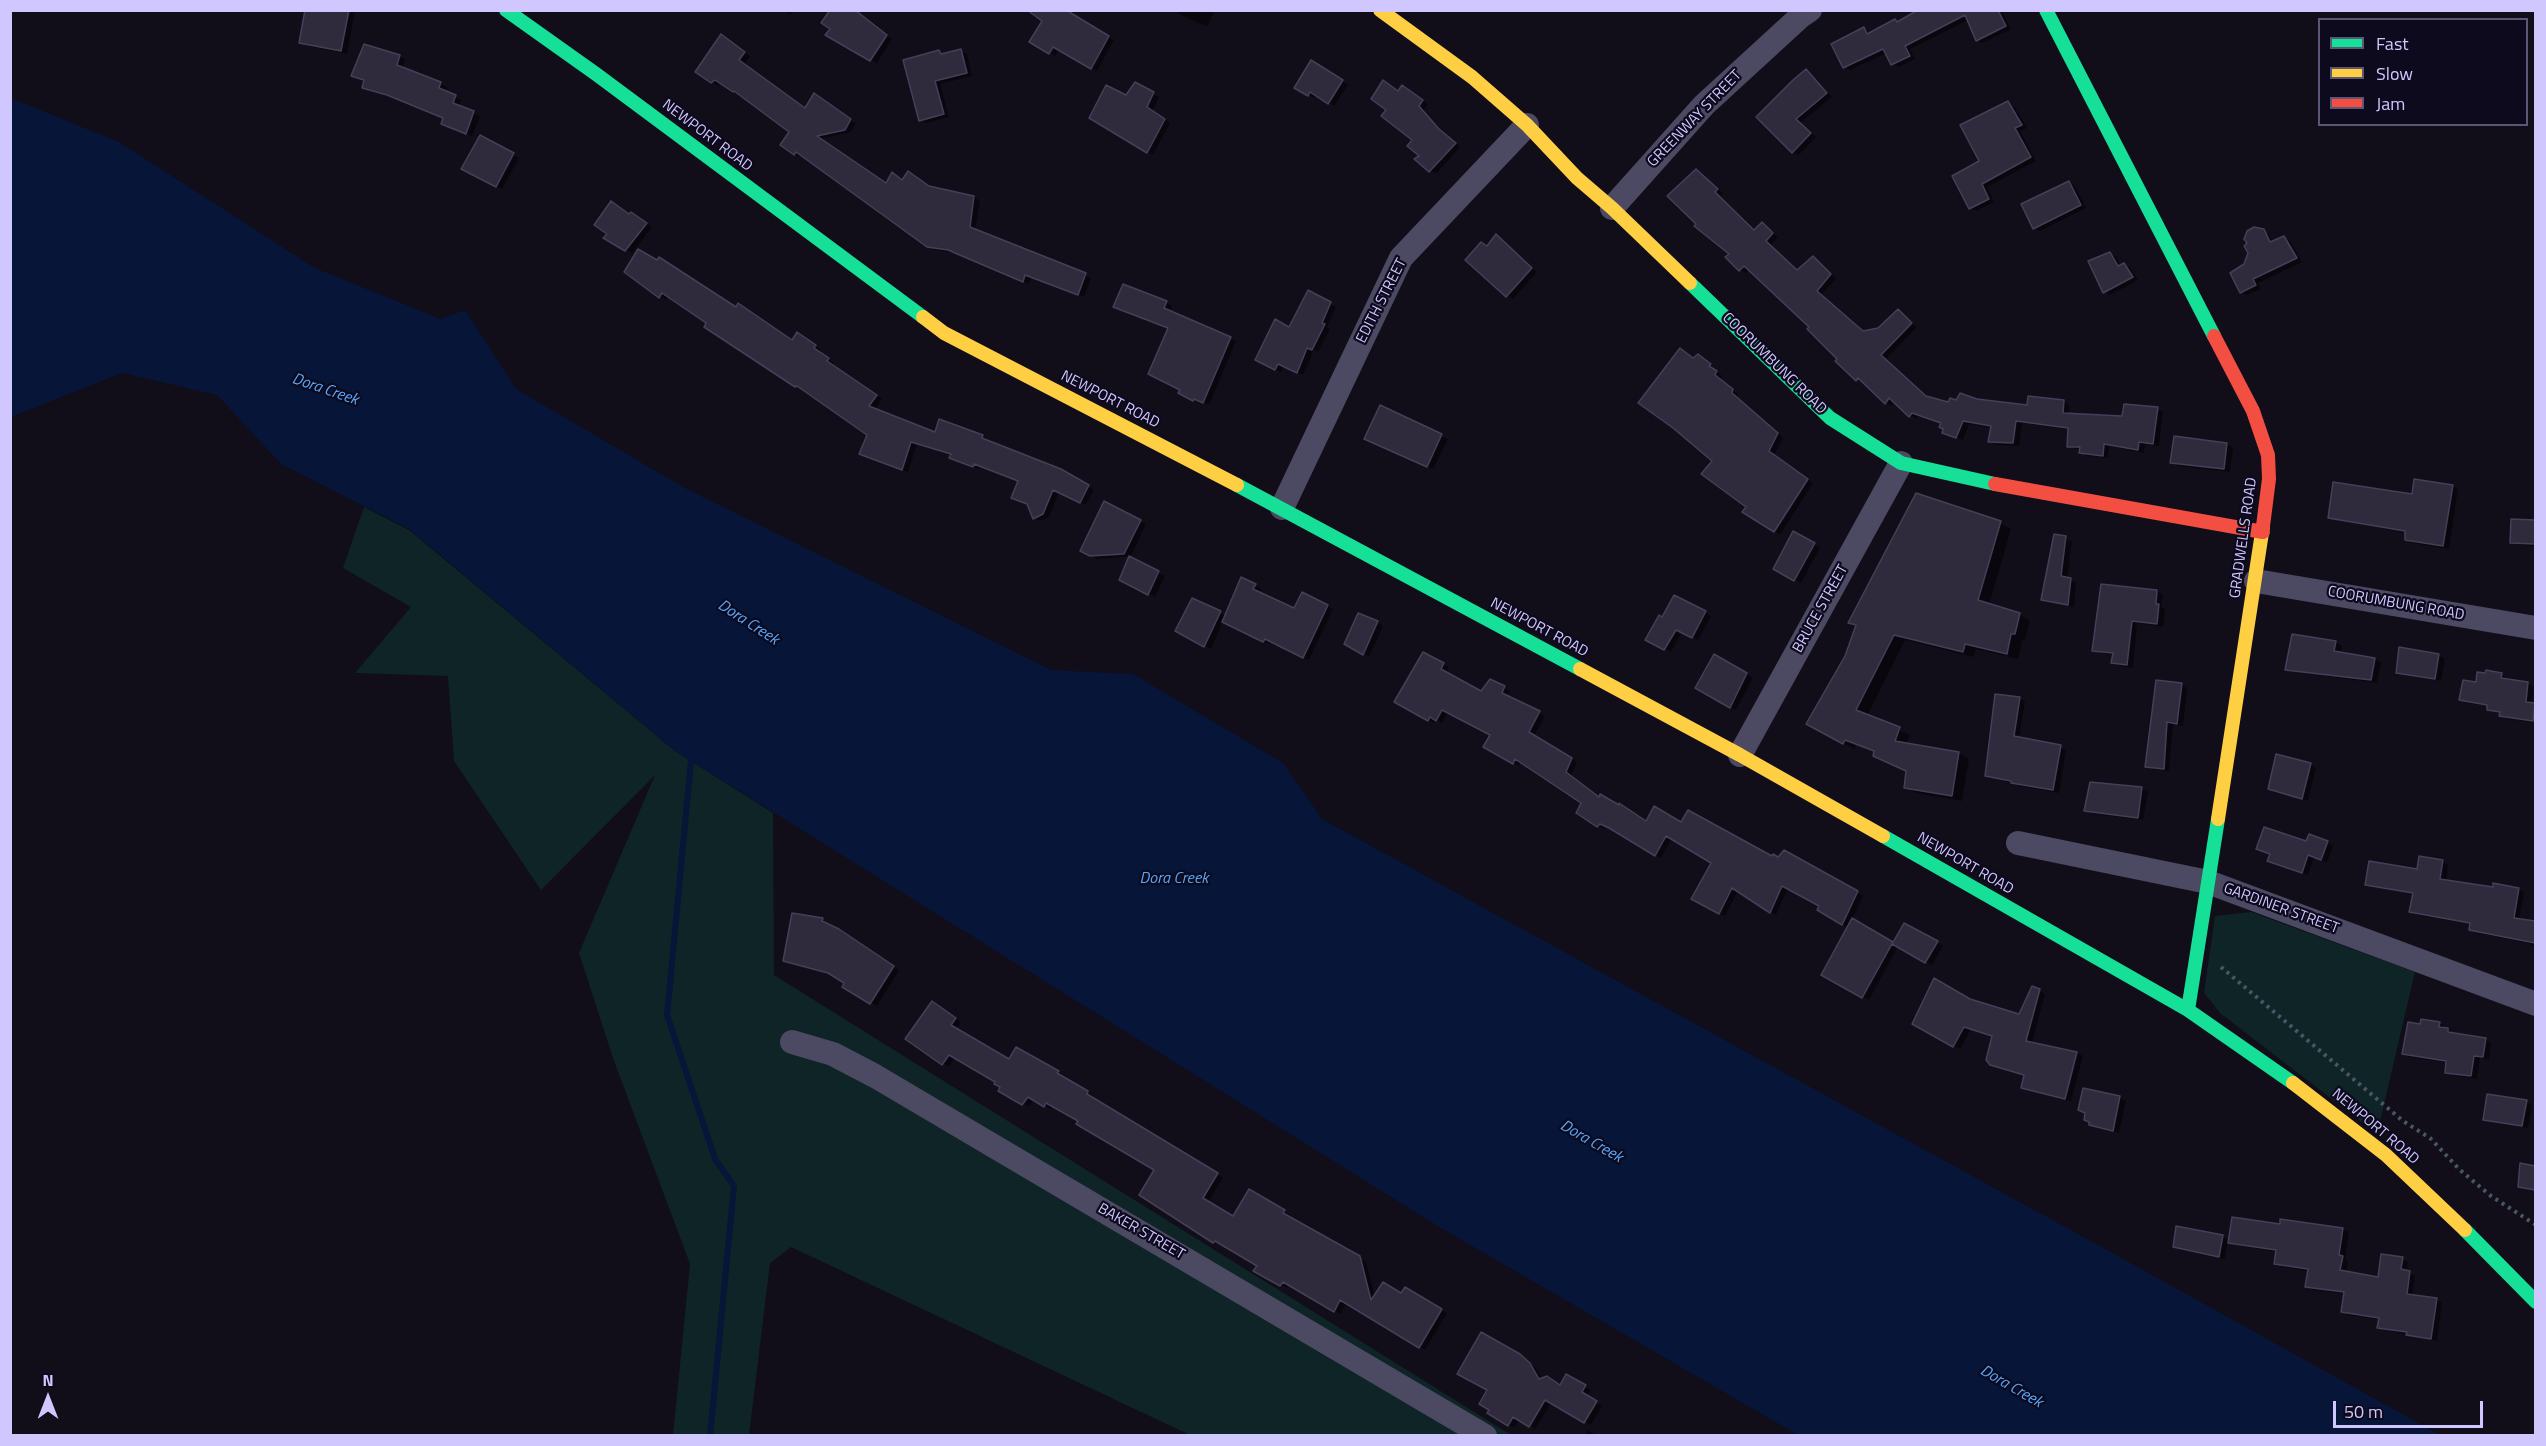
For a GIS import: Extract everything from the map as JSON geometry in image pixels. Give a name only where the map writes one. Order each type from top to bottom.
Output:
[{"type":"street","name":"NEWPORT ROAD","points":[[507,10],[945,333],[1282,508],[1740,755],[2188,1010],[2306,1092],[2386,1155],[2454,1218],[2535,1302]]},
{"type":"street","name":"COORUMBUNG ROAD","points":[[1380,10],[1472,77],[1527,125],[1577,178],[1612,208],[1830,418],[1901,463],[1970,480],[2263,532]]},
{"type":"street","name":"GREENWAY STREET","points":[[1612,208],[1704,105],[1810,10]]},
{"type":"street","name":"GRADWELLS ROAD","points":[[2046,10],[2253,411],[2268,455],[2270,479],[2256,581],[2188,1010]]},
{"type":"street","name":"EDITH STREET","points":[[1282,508],[1401,258],[1527,125]]},
{"type":"street","name":"BRUCE STREET","points":[[1740,755],[1901,463]]},
{"type":"street","name":"COORUMBUNG ROAD","points":[[2256,581],[2535,628]]},
{"type":"street","name":"GARDINER STREET","points":[[2018,843],[2208,882],[2535,1004]]},
{"type":"street","name":"BAKER STREET","points":[[792,1042],[833,1054],[875,1076],[1485,1436]]},
{"type":"path","points":[[2219,965],[2403,1121],[2430,1138],[2460,1170],[2491,1196],[2535,1225]]},
{"type":"green space","points":[[364,507],[409,530],[675,751],[773,813],[774,975],[1511,1435],[1190,1435],[791,1247],[770,1263],[749,1435],[673,1435],[690,1264],[614,1061],[579,953],[655,775],[541,890],[454,761],[448,676],[355,673],[411,607],[343,568]]},
{"type":"green space","points":[[2251,912],[2415,972],[2377,1134],[2220,1013],[2204,993],[2215,916]]},
{"type":"water","name":"Dora Creek","points":[[11,98],[119,142],[315,268],[441,319],[465,310],[516,389],[685,488],[1051,670],[1133,674],[1283,763],[1322,819],[2440,1435],[1798,1435],[1441,1228],[675,751],[409,529],[281,464],[217,395],[122,373],[11,417]]},
{"type":"building","points":[[305,10],[349,10],[341,51],[299,43]]},
{"type":"building","points":[[830,10],[855,10],[887,35],[870,61],[825,35],[830,29],[821,23]]},
{"type":"building","points":[[1027,10],[1066,10],[1109,36],[1091,69],[1053,47],[1049,54],[1029,42],[1042,21]]},
{"type":"building","points":[[1918,10],[1998,10],[2006,26],[1976,41],[1965,15],[1905,46],[1910,56],[1891,65],[1883,49],[1843,68],[1831,44],[1864,27],[1867,34],[1895,19],[1897,22]]},
{"type":"building","points":[[721,34],[745,52],[739,60],[805,108],[814,93],[851,119],[845,130],[817,136],[886,183],[892,172],[902,180],[908,171],[929,186],[974,196],[970,227],[1086,273],[1078,295],[1025,275],[1023,282],[948,250],[927,247],[796,152],[794,155],[780,145],[789,132],[734,91],[715,80],[711,83],[695,72]]},
{"type":"building","points":[[364,44],[400,55],[397,65],[441,82],[439,88],[456,95],[453,103],[474,111],[466,134],[441,124],[443,118],[387,95],[362,88],[364,80],[351,76]]},
{"type":"building","points":[[961,49],[967,73],[935,81],[944,114],[919,121],[903,60],[939,50],[941,54]]},
{"type":"building","points":[[1311,60],[1343,80],[1328,104],[1310,92],[1308,96],[1294,88]]},
{"type":"building","points":[[1806,69],[1827,93],[1796,119],[1811,133],[1792,153],[1756,117]]},
{"type":"building","points":[[1383,80],[1398,91],[1402,85],[1423,100],[1419,106],[1439,129],[1456,143],[1429,172],[1414,159],[1419,156],[1407,146],[1412,140],[1381,116],[1386,110],[1371,99]]},
{"type":"building","points":[[1135,82],[1154,92],[1147,107],[1165,119],[1147,153],[1089,118],[1106,85],[1126,95]]},
{"type":"building","points":[[2008,101],[2022,125],[2015,128],[2031,157],[1982,184],[1989,199],[1969,209],[1952,176],[1979,161],[1960,125]]},
{"type":"building","points":[[480,135],[514,153],[496,187],[461,169]]},
{"type":"building","points":[[1696,169],[1718,189],[1715,192],[1754,230],[1762,222],[1773,233],[1766,241],[1797,270],[1813,256],[1831,274],[1817,291],[1863,331],[1878,328],[1898,309],[1912,323],[1881,355],[1926,396],[1948,402],[1950,398],[1956,400],[1960,393],[1977,399],[2027,405],[2028,396],[2064,400],[2063,413],[2122,416],[2124,404],[2158,407],[2153,444],[2139,442],[2138,450],[2104,444],[2103,456],[2079,453],[2080,447],[2067,447],[2068,428],[2016,421],[2013,443],[1988,442],[1991,426],[1963,421],[1956,438],[1942,433],[1943,429],[1939,427],[1941,423],[1912,413],[1909,417],[1889,398],[1885,404],[1858,378],[1856,381],[1835,361],[1837,359],[1807,329],[1809,327],[1744,266],[1739,271],[1725,257],[1729,254],[1694,226],[1696,224],[1667,196]]},
{"type":"building","points":[[2069,181],[2081,205],[2033,229],[2021,204]]},
{"type":"building","points":[[611,201],[647,223],[625,251],[603,238],[607,234],[594,225]]},
{"type":"building","points":[[2254,227],[2264,229],[2270,242],[2284,236],[2297,258],[2253,279],[2256,285],[2240,293],[2230,273],[2244,264],[2248,253],[2244,246],[2247,243],[2244,239],[2247,231]]},
{"type":"building","points":[[1496,234],[1532,268],[1506,297],[1465,260],[1481,242],[1487,246]]},
{"type":"building","points":[[638,249],[657,260],[659,257],[736,307],[738,303],[792,340],[797,332],[816,345],[814,348],[829,358],[827,361],[877,395],[869,406],[935,432],[939,419],[983,435],[982,438],[1061,469],[1089,485],[1080,503],[1053,490],[1043,514],[1033,519],[1027,504],[1011,498],[1018,481],[974,464],[973,467],[949,458],[951,454],[911,442],[902,470],[859,454],[867,435],[797,386],[795,387],[704,327],[706,323],[662,293],[659,298],[624,272]]},
{"type":"building","points":[[2110,252],[2118,266],[2124,263],[2133,277],[2103,293],[2088,261]]},
{"type":"building","points":[[1123,284],[1167,301],[1164,308],[1231,337],[1203,403],[1194,399],[1193,401],[1178,393],[1180,390],[1148,374],[1168,328],[1113,307]]},
{"type":"building","points":[[1308,290],[1331,302],[1322,323],[1325,324],[1312,350],[1307,348],[1297,373],[1278,364],[1275,370],[1255,360],[1275,319],[1289,327]]},
{"type":"building","points":[[1680,348],[1693,358],[1698,354],[1711,364],[1709,366],[1717,371],[1715,375],[1733,389],[1732,393],[1778,433],[1769,451],[1808,479],[1774,532],[1742,512],[1746,507],[1701,474],[1712,461],[1673,428],[1638,403]]},
{"type":"building","points":[[1380,405],[1442,434],[1427,467],[1364,439]]},
{"type":"building","points":[[2174,436],[2227,443],[2224,469],[2170,463]]},
{"type":"building","points":[[2414,479],[2453,485],[2443,546],[2405,540],[2405,531],[2328,518],[2333,482],[2412,494]]},
{"type":"building","points":[[1916,493],[2001,521],[1978,600],[2020,613],[2015,634],[2011,634],[2007,654],[1965,644],[1963,652],[1894,635],[1856,710],[1900,727],[1895,741],[1959,752],[1952,796],[1904,788],[1906,771],[1873,756],[1874,751],[1845,740],[1843,744],[1806,724],[1845,656],[1856,625],[1848,623]]},
{"type":"building","points":[[1104,501],[1141,520],[1124,554],[1090,556],[1080,551]]},
{"type":"building","points":[[2511,519],[2535,520],[2535,544],[2510,543]]},
{"type":"building","points":[[1793,531],[1815,543],[1794,581],[1773,569]]},
{"type":"building","points":[[2054,534],[2066,536],[2061,576],[2071,578],[2068,605],[2041,600]]},
{"type":"building","points":[[1129,556],[1159,571],[1148,595],[1119,580]]},
{"type":"building","points":[[1241,577],[1256,584],[1253,589],[1294,608],[1302,592],[1328,605],[1303,658],[1265,639],[1263,642],[1222,622]]},
{"type":"building","points":[[2101,584],[2157,590],[2156,604],[2159,604],[2157,624],[2132,621],[2127,665],[2111,663],[2113,653],[2092,651]]},
{"type":"building","points":[[1674,595],[1706,611],[1692,638],[1676,630],[1664,650],[1645,640],[1659,615],[1662,617]]},
{"type":"building","points":[[1192,598],[1221,611],[1204,647],[1175,631]]},
{"type":"building","points":[[1358,613],[1378,621],[1363,655],[1344,644]]},
{"type":"building","points":[[2292,634],[2336,641],[2334,651],[2375,658],[2371,680],[2285,670]]},
{"type":"building","points":[[2399,647],[2439,654],[2435,679],[2396,673]]},
{"type":"building","points":[[1423,652],[1444,663],[1441,669],[1481,691],[1490,679],[1505,686],[1502,693],[1540,711],[1529,732],[1572,758],[1566,772],[1599,797],[1600,794],[1619,805],[1619,803],[1646,821],[1654,806],[1681,822],[1688,810],[1772,856],[1773,854],[1778,857],[1784,850],[1858,891],[1842,925],[1817,910],[1819,906],[1782,886],[1770,913],[1732,888],[1719,914],[1691,899],[1711,863],[1666,836],[1655,856],[1609,828],[1600,824],[1597,827],[1576,813],[1581,803],[1515,759],[1513,764],[1483,747],[1490,735],[1442,710],[1436,721],[1430,717],[1428,721],[1394,702]]},
{"type":"building","points":[[1714,654],[1747,673],[1730,708],[1695,688]]},
{"type":"building","points":[[2486,670],[2502,673],[2501,678],[2528,682],[2526,702],[2535,703],[2533,721],[2499,716],[2500,712],[2487,710],[2487,705],[2459,700],[2463,680],[2476,682],[2477,672],[2485,673]]},
{"type":"building","points":[[2156,680],[2182,683],[2177,724],[2167,722],[2164,769],[2145,767]]},
{"type":"building","points":[[1995,694],[2020,697],[2014,736],[2061,745],[2053,790],[1985,776]]},
{"type":"building","points":[[2276,754],[2311,763],[2302,799],[2268,789]]},
{"type":"building","points":[[2090,782],[2142,787],[2138,818],[2084,811]]},
{"type":"building","points":[[2264,827],[2306,841],[2309,834],[2328,841],[2321,860],[2308,855],[2302,873],[2267,861],[2270,854],[2256,849]]},
{"type":"building","points":[[2419,856],[2443,860],[2440,879],[2493,887],[2493,883],[2519,888],[2514,918],[2535,921],[2535,943],[2469,930],[2470,923],[2409,912],[2413,893],[2365,885],[2369,861],[2417,869]]},
{"type":"building","points":[[792,913],[823,918],[822,921],[839,929],[894,966],[870,1004],[842,987],[844,983],[828,973],[783,961]]},
{"type":"building","points":[[1852,918],[1893,942],[1862,998],[1821,975]]},
{"type":"building","points":[[1904,923],[1938,941],[1925,963],[1892,944]]},
{"type":"building","points":[[1934,978],[1970,999],[2019,1014],[2032,986],[2040,989],[2026,1041],[2077,1052],[2065,1099],[2021,1088],[2024,1075],[1990,1065],[1986,1060],[1992,1036],[1964,1027],[1953,1047],[1912,1024]]},
{"type":"building","points":[[932,1001],[956,1018],[951,1025],[1009,1059],[1016,1047],[1059,1071],[1057,1073],[1088,1091],[1087,1094],[1218,1173],[1203,1198],[1233,1216],[1249,1189],[1285,1210],[1283,1213],[1360,1256],[1371,1300],[1383,1282],[1401,1293],[1405,1287],[1442,1309],[1419,1348],[1340,1300],[1334,1312],[1283,1282],[1280,1286],[1253,1271],[1257,1266],[1215,1241],[1213,1243],[1139,1195],[1154,1170],[1076,1124],[1078,1121],[1046,1103],[1044,1107],[1028,1097],[1022,1105],[998,1091],[1000,1087],[994,1084],[995,1082],[949,1055],[942,1065],[905,1039]]},
{"type":"building","points":[[2421,1019],[2440,1022],[2439,1027],[2448,1028],[2448,1032],[2486,1038],[2483,1057],[2474,1056],[2471,1076],[2445,1073],[2446,1061],[2402,1054],[2408,1022],[2420,1024]]},
{"type":"building","points":[[2083,1088],[2120,1096],[2113,1131],[2089,1125],[2089,1122],[2084,1120],[2085,1113],[2078,1110]]},
{"type":"building","points":[[2487,1094],[2527,1100],[2522,1126],[2483,1120]]},
{"type":"building","points":[[2520,1163],[2535,1166],[2535,1190],[2518,1187]]},
{"type":"building","points":[[2232,1217],[2280,1224],[2280,1219],[2343,1228],[2339,1255],[2343,1256],[2340,1270],[2378,1277],[2381,1254],[2403,1257],[2401,1269],[2410,1271],[2407,1294],[2437,1298],[2431,1339],[2406,1335],[2407,1332],[2377,1328],[2379,1318],[2341,1312],[2344,1292],[2305,1287],[2308,1269],[2274,1264],[2276,1250],[2228,1243]]},
{"type":"building","points":[[2176,1226],[2223,1235],[2219,1257],[2173,1247]]},
{"type":"building","points":[[1481,1332],[1520,1354],[1530,1363],[1539,1379],[1547,1376],[1560,1385],[1566,1374],[1586,1385],[1582,1392],[1597,1401],[1584,1423],[1545,1400],[1529,1427],[1513,1417],[1508,1426],[1487,1413],[1489,1410],[1479,1404],[1487,1390],[1457,1374]]},
{"type":"waterway","points":[[691,761],[667,1015],[715,1159],[734,1186],[710,1436]]},
{"type":"traffic: fast","points":[[506,10],[596,74],[923,317]]},
{"type":"traffic: fast","points":[[2046,10],[2214,336]]},
{"type":"traffic: fast","points":[[1690,283],[1830,418],[1901,463],[1995,484]]},
{"type":"traffic: fast","points":[[1237,485],[1580,669]]},
{"type":"traffic: fast","points":[[2188,1010],[2218,819]]},
{"type":"traffic: fast","points":[[1883,836],[2188,1010],[2293,1083]]},
{"type":"traffic: fast","points":[[2465,1230],[2536,1302]]},
{"type":"traffic: slow","points":[[1380,10],[1472,77],[1527,125],[1577,178],[1612,208],[1690,283]]},
{"type":"traffic: slow","points":[[923,317],[944,333],[1237,485]]},
{"type":"traffic: slow","points":[[2218,819],[2263,526]]},
{"type":"traffic: slow","points":[[1580,669],[1740,755],[1883,836]]},
{"type":"traffic: slow","points":[[2293,1083],[2386,1155],[2465,1230]]},
{"type":"traffic: jam","points":[[2214,336],[2253,411],[2268,455],[2269,479],[2263,526]]},
{"type":"traffic: jam","points":[[1995,484],[2263,532]]}]
